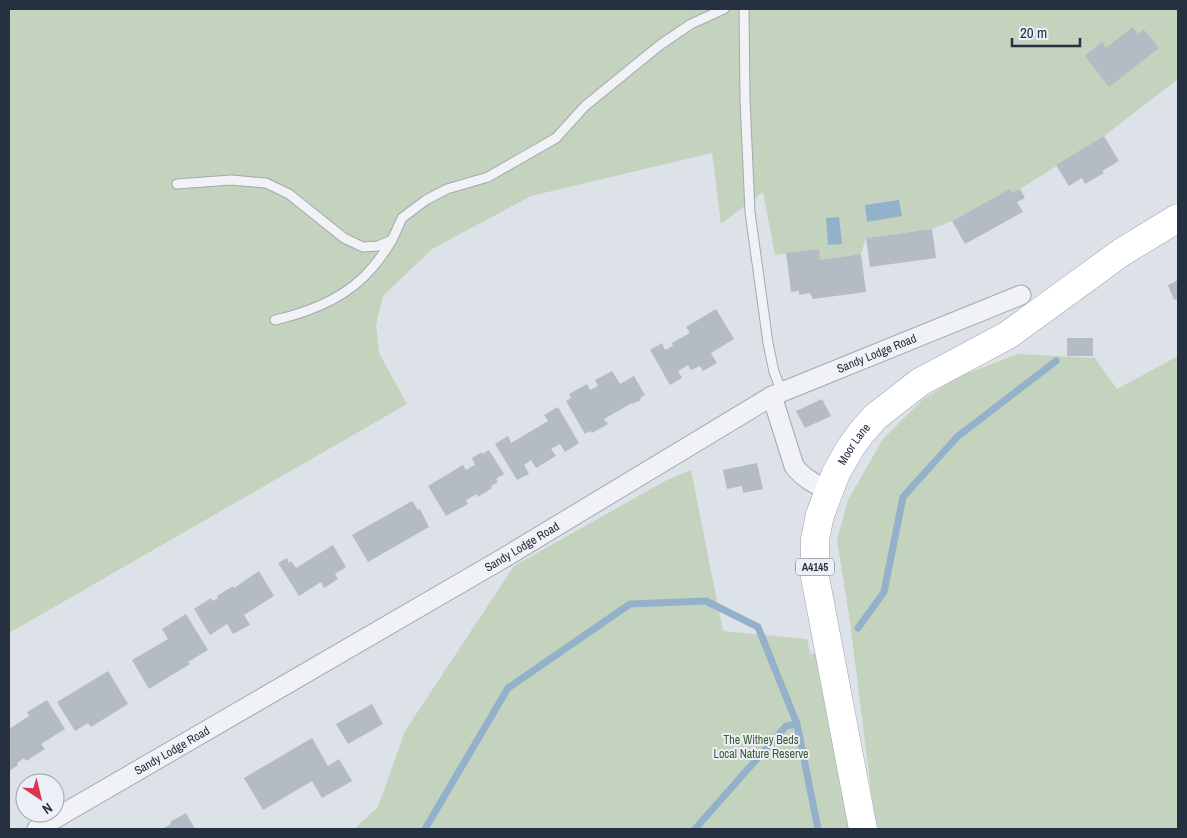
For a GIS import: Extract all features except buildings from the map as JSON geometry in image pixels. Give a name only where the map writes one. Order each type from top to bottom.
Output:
[{"type":"main road","name":"Moor Lane","points":[[863,829],[815,576],[815,539],[820,515],[840,465],[861,433],[875,417],[920,382],[1008,335],[1122,252],[1178,218]]},
{"type":"street","name":"Sandy Lodge Road","points":[[37,829],[502,558],[777,394],[1021,295]]},
{"type":"street","points":[[777,394],[794,466],[801,475],[829,491]]},
{"type":"lane","points":[[275,320],[309,310],[346,291],[371,270],[392,240],[402,218],[426,200],[447,189],[488,177],[556,138],[585,106],[660,46],[691,24],[724,9]]},
{"type":"lane","points":[[744,9],[745,100],[750,212],[777,394]]},
{"type":"lane","points":[[177,184],[231,180],[266,183],[289,194],[344,238],[363,247],[378,246],[392,240]]},
{"type":"green space","points":[[9,9],[1178,9],[1178,79],[1104,136],[1020,189],[1012,193],[1010,190],[952,221],[932,229],[866,238],[861,254],[820,260],[819,249],[775,255],[763,192],[721,224],[712,153],[531,196],[432,249],[383,296],[376,325],[379,353],[407,404],[9,633]]},
{"type":"green space","points":[[1018,354],[1095,358],[1117,389],[1178,356],[1178,829],[878,829],[872,799],[850,622],[837,540],[848,500],[883,439],[922,400],[960,376]]},
{"type":"green space","name":"The Withey Beds Local Nature Reserve","points":[[691,470],[723,631],[807,639],[810,654],[829,651],[863,829],[354,829],[378,807],[405,731],[514,566],[665,481]]},
{"type":"water","points":[[899,200],[902,216],[867,222],[865,205]]},
{"type":"water","points":[[839,217],[842,244],[828,245],[826,218]]},
{"type":"waterway","points":[[858,628],[884,592],[903,497],[957,437],[1056,361]]},
{"type":"waterway","points":[[425,829],[508,688],[630,604],[706,601],[758,627],[797,724]]},
{"type":"waterway","points":[[695,829],[786,726],[797,724],[818,829]]}]
